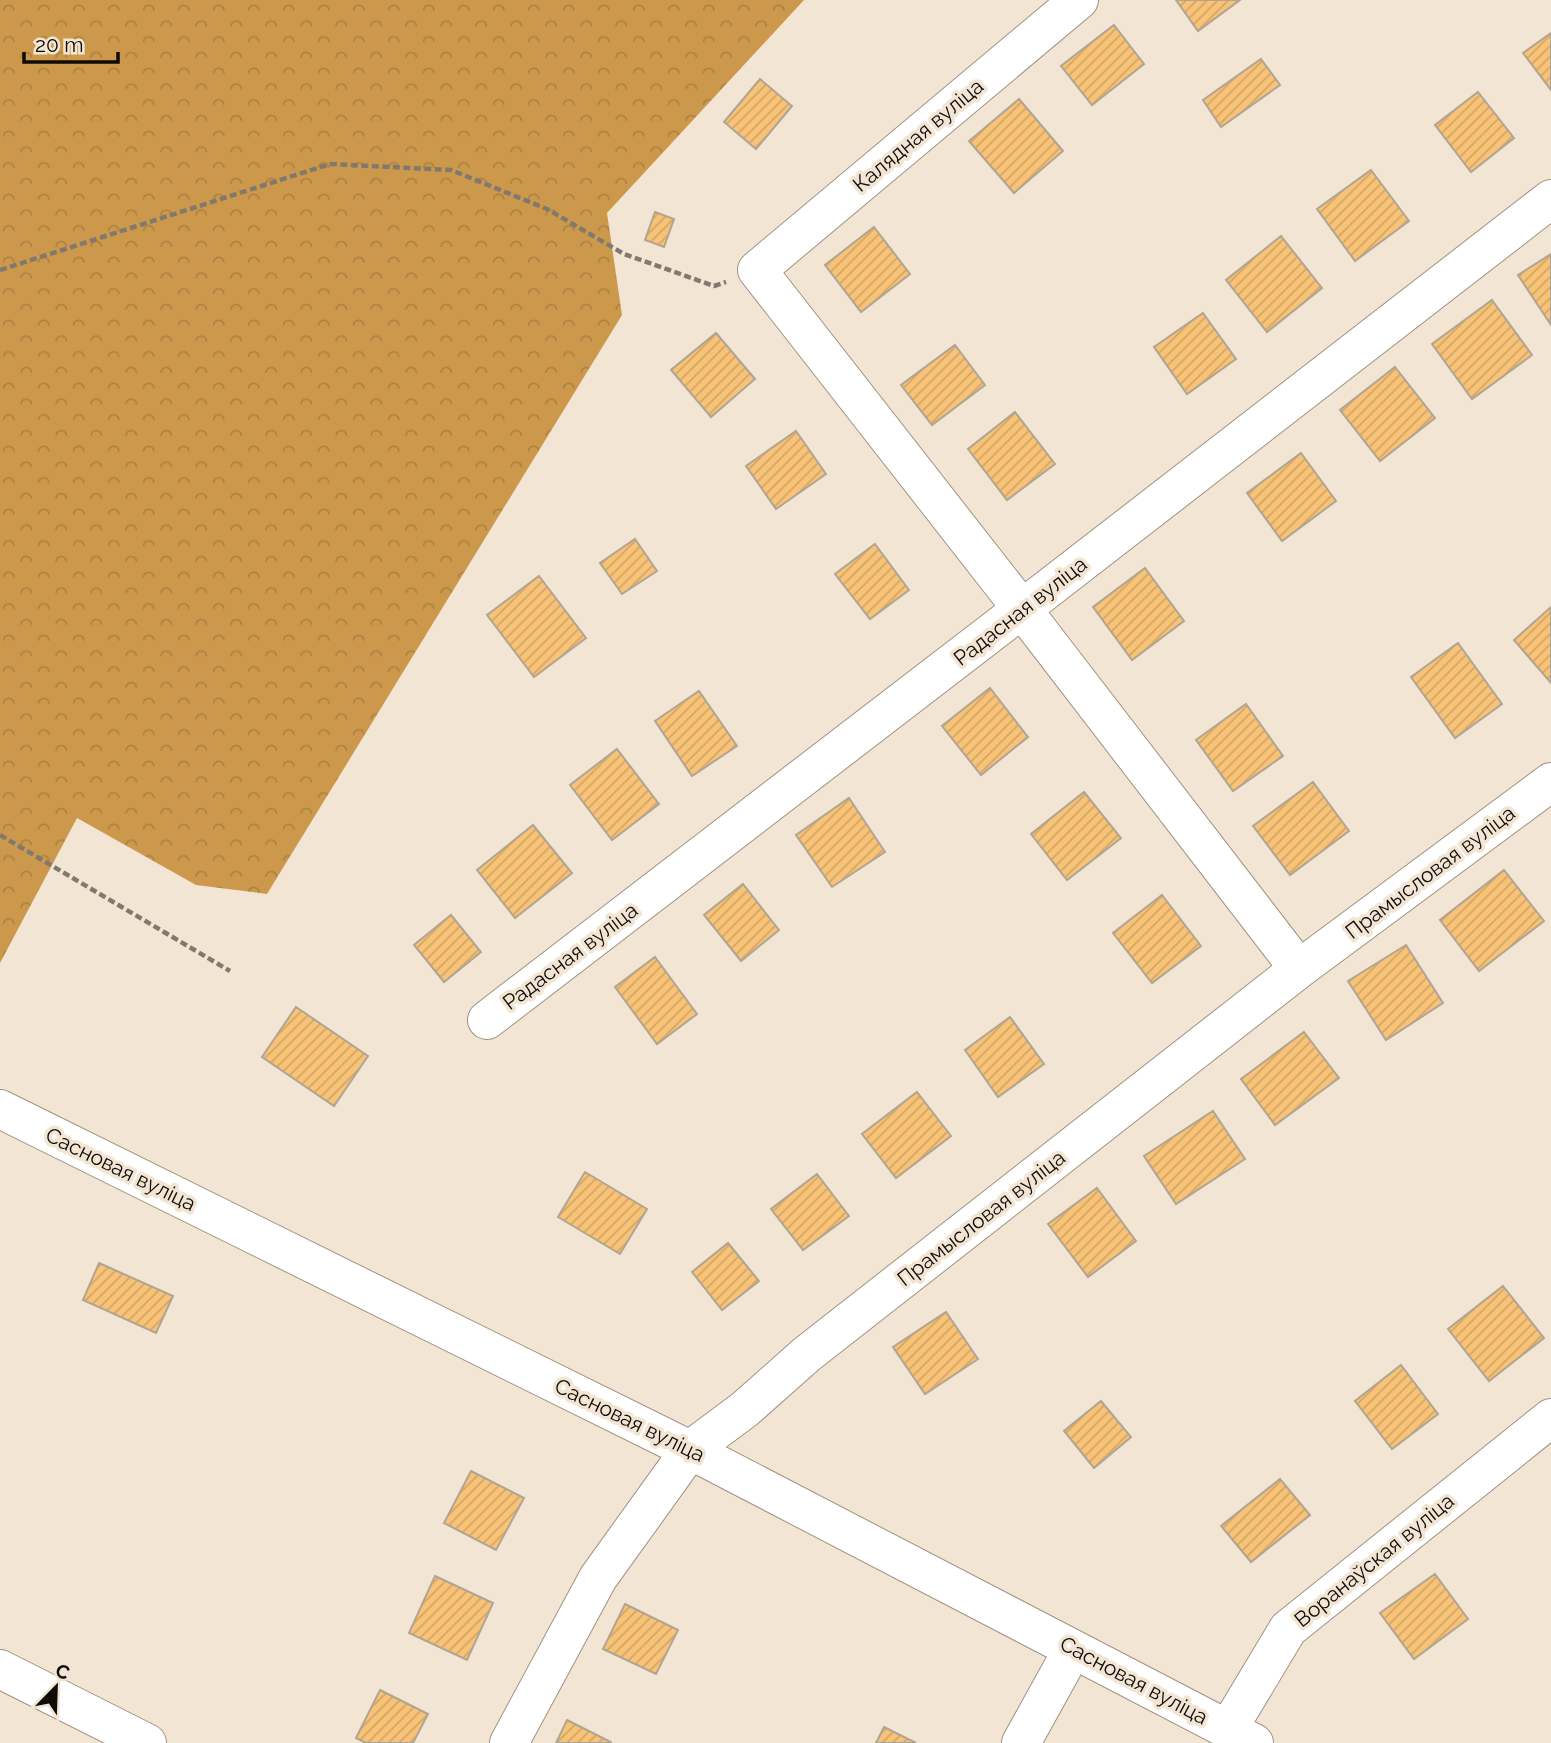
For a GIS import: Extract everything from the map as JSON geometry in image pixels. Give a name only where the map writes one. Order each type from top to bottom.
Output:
[{"type":"street","name":"Калядная вуліца","points":[[757,270],[1079,0]]},
{"type":"street","name":"Радасная вуліца","points":[[487,1020],[1551,199]]},
{"type":"street","points":[[757,270],[1023,609],[1299,969]]},
{"type":"street","name":"Прамысловая вуліца","points":[[509,1743],[598,1578],[690,1450],[745,1409],[807,1354],[1299,969],[1551,782]]},
{"type":"street","name":"Сасновая вуліца","points":[[0,1109],[690,1450],[1241,1736]]},
{"type":"street","name":"Воранаўская вуліца","points":[[1241,1736],[1288,1629],[1551,1418]]},
{"type":"street","points":[[1021,1743],[1073,1649]]},
{"type":"street","points":[[2,1673],[147,1743]]},
{"type":"path","points":[[0,270],[330,164],[451,170],[547,209],[624,254],[714,286],[757,270]]},
{"type":"path","points":[[0,835],[230,971]]},
{"type":"green space","points":[[0,0],[804,0],[607,213],[622,315],[267,894],[196,885],[77,818],[0,963]]},
{"type":"building","points":[[1176,0],[1240,0],[1198,31]]},
{"type":"building","points":[[1114,25],[1144,64],[1092,105],[1061,66]]},
{"type":"building","points":[[1551,33],[1551,90],[1523,53]]},
{"type":"building","points":[[1261,59],[1280,85],[1221,127],[1203,100]]},
{"type":"building","points":[[760,79],[792,106],[756,149],[724,122]]},
{"type":"building","points":[[1478,92],[1514,138],[1471,172],[1435,125]]},
{"type":"building","points":[[1019,99],[1063,151],[1014,193],[969,141]]},
{"type":"building","points":[[1371,170],[1409,221],[1355,261],[1317,209]]},
{"type":"building","points":[[655,212],[674,219],[664,247],[645,240]]},
{"type":"building","points":[[874,227],[910,274],[861,312],[825,265]]},
{"type":"building","points":[[1281,236],[1322,288],[1267,332],[1226,280]]},
{"type":"building","points":[[1551,254],[1551,325],[1518,275]]},
{"type":"building","points":[[1492,300],[1532,355],[1472,399],[1432,344]]},
{"type":"building","points":[[1203,313],[1236,359],[1187,394],[1154,347]]},
{"type":"building","points":[[716,333],[755,379],[711,417],[671,370]]},
{"type":"building","points":[[955,345],[985,385],[932,425],[901,385]]},
{"type":"building","points":[[1395,367],[1435,418],[1380,461],[1340,410]]},
{"type":"building","points":[[1015,412],[1055,464],[1007,500],[968,449]]},
{"type":"building","points":[[796,431],[826,474],[776,509],[746,466]]},
{"type":"building","points":[[1301,453],[1336,501],[1282,541],[1247,493]]},
{"type":"building","points":[[635,539],[657,571],[622,594],[600,563]]},
{"type":"building","points":[[875,544],[909,590],[870,619],[835,574]]},
{"type":"building","points":[[1145,568],[1184,621],[1132,660],[1093,607]]},
{"type":"building","points":[[539,576],[586,638],[534,677],[487,615]]},
{"type":"building","points":[[1551,607],[1551,683],[1514,640]]},
{"type":"building","points":[[1458,643],[1502,704],[1455,738],[1411,677]]},
{"type":"building","points":[[990,688],[1028,737],[981,775],[942,726]]},
{"type":"building","points":[[699,691],[737,746],[692,776],[655,721]]},
{"type":"building","points":[[1246,704],[1283,756],[1233,791],[1196,740]]},
{"type":"building","points":[[617,749],[659,804],[612,840],[570,785]]},
{"type":"building","points":[[1313,782],[1349,831],[1290,875],[1253,826]]},
{"type":"building","points":[[1084,792],[1121,838],[1067,880],[1031,834]]},
{"type":"building","points":[[849,798],[885,852],[832,887],[796,835]]},
{"type":"building","points":[[533,825],[572,873],[515,918],[477,870]]},
{"type":"building","points":[[1504,870],[1544,921],[1479,971],[1440,920]]},
{"type":"building","points":[[743,884],[779,930],[741,961],[704,915]]},
{"type":"building","points":[[1162,895],[1201,946],[1152,983],[1113,933]]},
{"type":"building","points":[[451,915],[481,952],[444,982],[414,945]]},
{"type":"building","points":[[1406,945],[1443,1003],[1386,1040],[1348,981]]},
{"type":"building","points":[[655,957],[697,1014],[657,1044],[615,987]]},
{"type":"building","points":[[296,1007],[368,1056],[334,1106],[262,1057]]},
{"type":"building","points":[[1010,1017],[1044,1064],[998,1097],[965,1050]]},
{"type":"building","points":[[1304,1032],[1339,1078],[1275,1125],[1241,1079]]},
{"type":"building","points":[[917,1092],[951,1136],[896,1178],[862,1134]]},
{"type":"building","points":[[1213,1111],[1245,1159],[1176,1204],[1144,1156]]},
{"type":"building","points":[[585,1172],[647,1209],[620,1254],[558,1217]]},
{"type":"building","points":[[817,1174],[849,1216],[803,1250],[771,1209]]},
{"type":"building","points":[[1097,1188],[1136,1241],[1088,1277],[1048,1224]]},
{"type":"building","points":[[728,1243],[759,1281],[722,1310],[692,1272]]},
{"type":"building","points":[[99,1263],[173,1296],[156,1333],[83,1300]]},
{"type":"building","points":[[1503,1286],[1544,1338],[1489,1381],[1448,1329]]},
{"type":"building","points":[[946,1312],[978,1359],[925,1394],[893,1347]]},
{"type":"building","points":[[1401,1365],[1438,1414],[1392,1449],[1355,1401]]},
{"type":"building","points":[[1101,1401],[1131,1437],[1094,1468],[1064,1431]]},
{"type":"building","points":[[471,1471],[524,1498],[496,1550],[444,1523]]},
{"type":"building","points":[[1280,1479],[1310,1515],[1251,1562],[1221,1526]]},
{"type":"building","points":[[1435,1574],[1468,1619],[1414,1659],[1380,1613]]},
{"type":"building","points":[[435,1576],[493,1603],[467,1660],[409,1633]]},
{"type":"building","points":[[625,1604],[678,1630],[656,1674],[603,1649]]},
{"type":"building","points":[[380,1690],[428,1714],[413,1743],[366,1743],[356,1738]]},
{"type":"building","points":[[567,1720],[611,1742],[611,1743],[556,1743]]},
{"type":"building","points":[[884,1727],[916,1743],[876,1743]]}]
